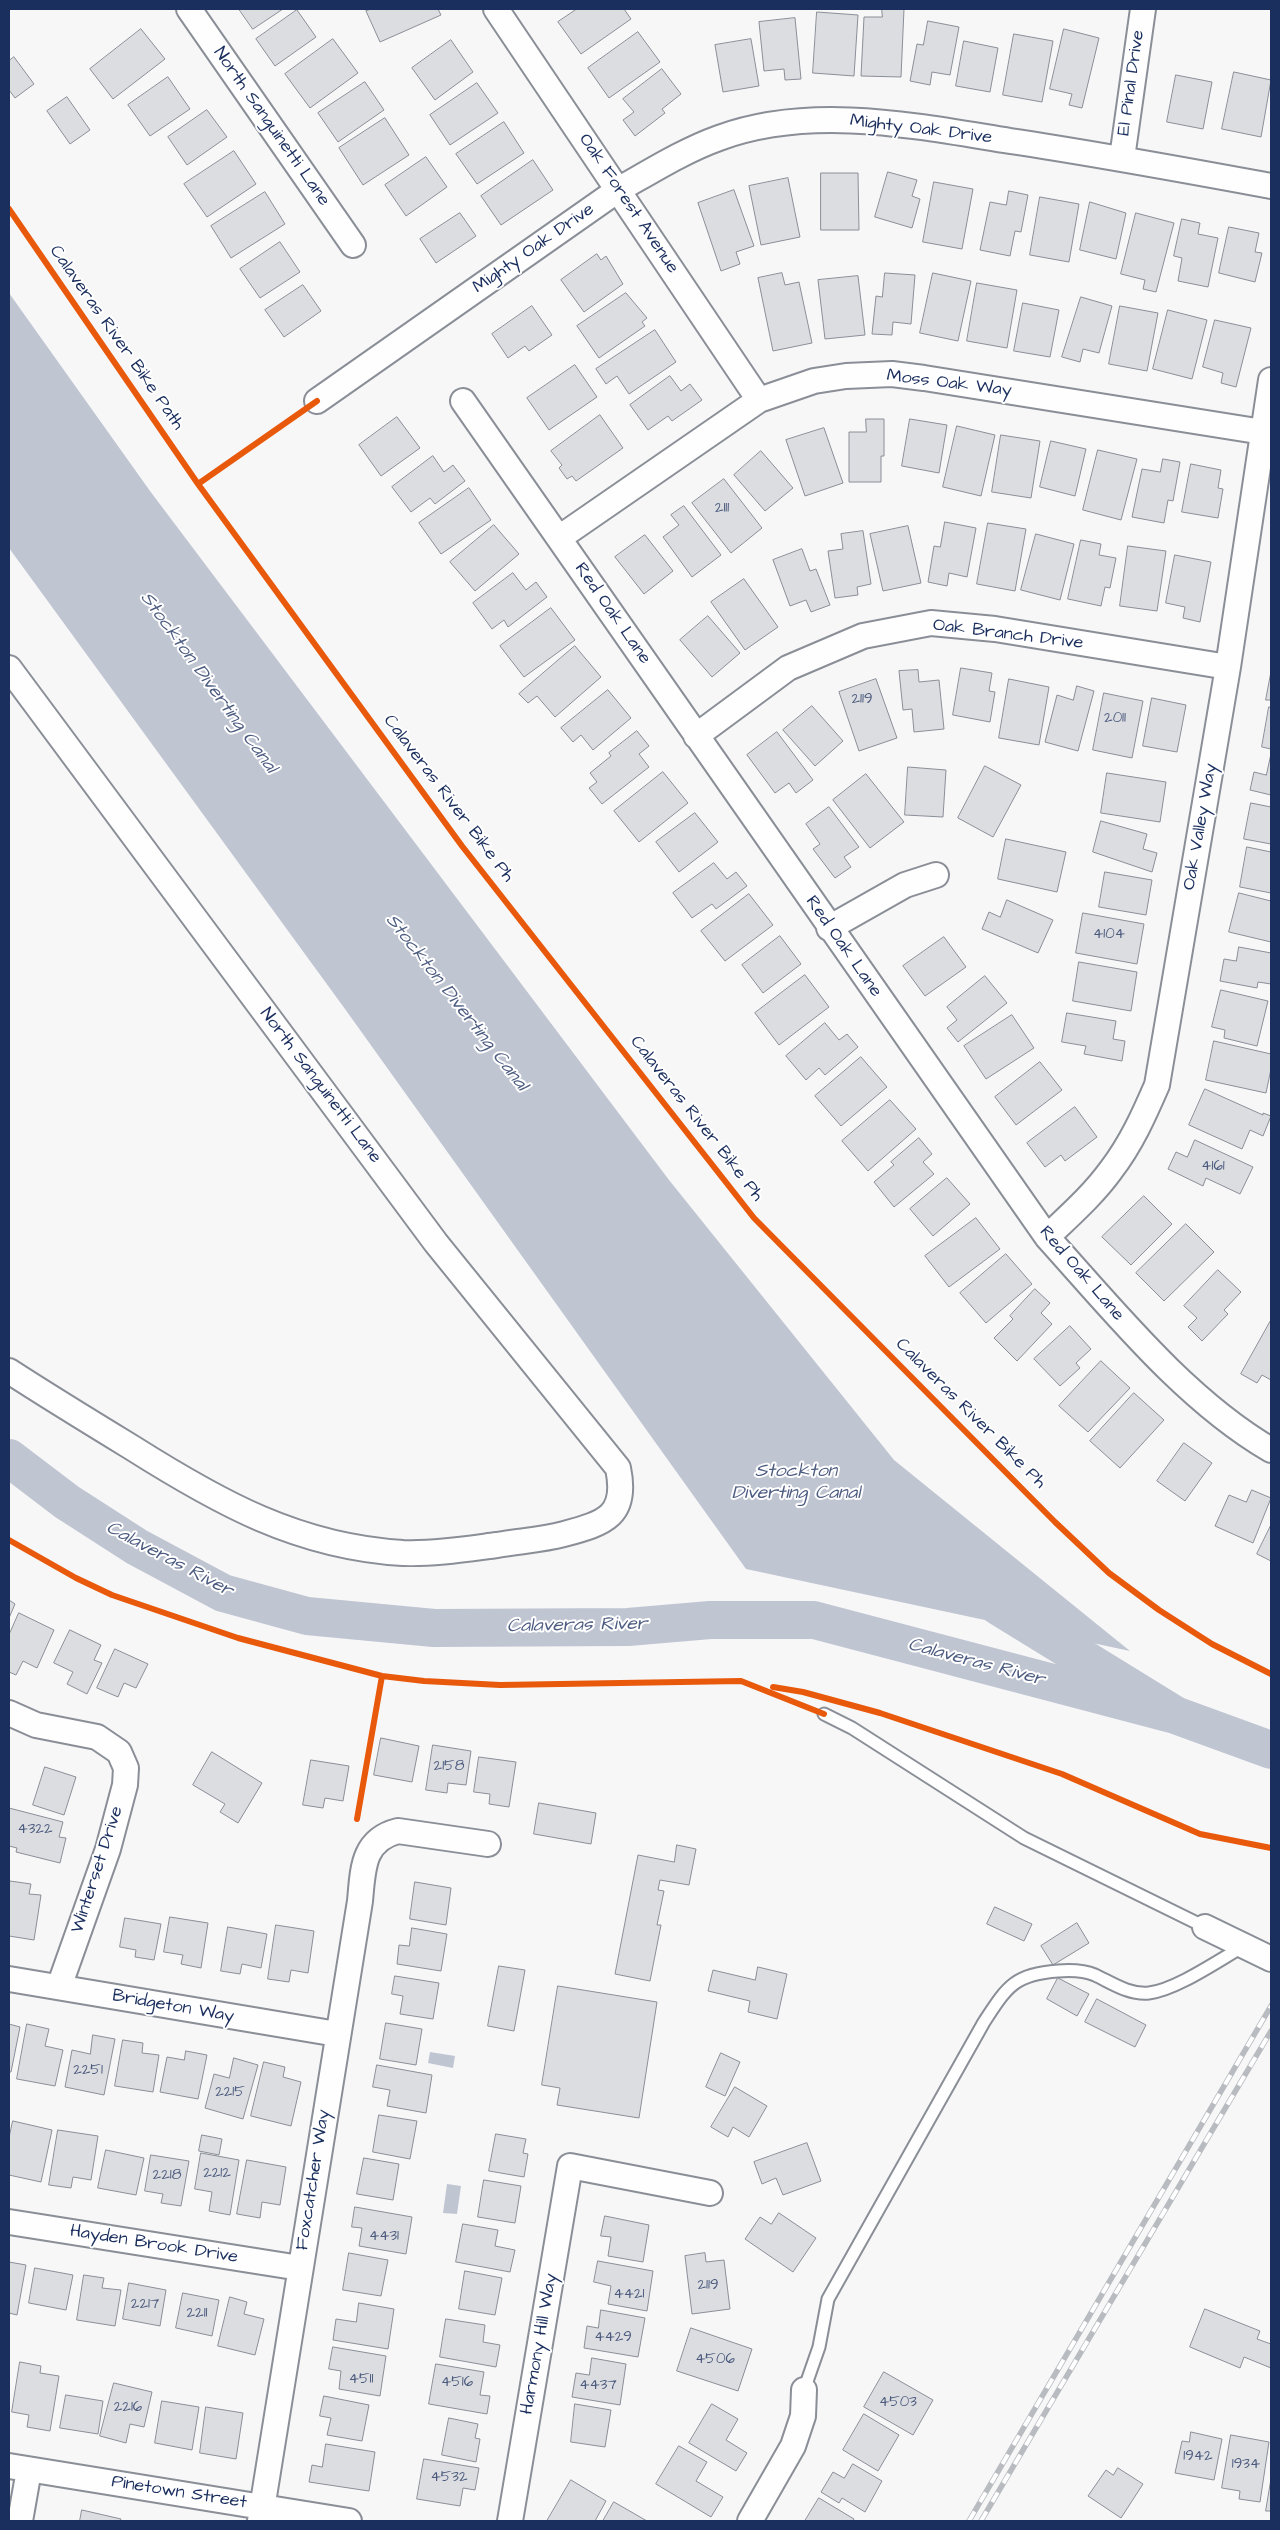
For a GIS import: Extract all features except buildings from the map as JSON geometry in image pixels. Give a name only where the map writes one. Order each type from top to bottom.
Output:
[{"type":"street","name":"North Sanguinetti Lane","points":[[189,9],[353,246]]},
{"type":"street","name":"Oak Forest Avenue","points":[[496,9],[759,400]]},
{"type":"street","name":"El Pinal Drive","points":[[1122,158],[1143,9]]},
{"type":"street","name":"Mighty Oak Drive","points":[[317,401],[618,190],[671,160],[719,138],[777,124],[845,120],[901,124],[1122,158],[1271,186]]},
{"type":"street","name":"Moss Oak Way","points":[[559,538],[759,400],[814,381],[846,376],[892,374],[1262,432]]},
{"type":"street","name":"Oak Valley Way","points":[[1047,1237],[1085,1201],[1111,1170],[1136,1131],[1158,1085],[1228,667],[1271,380]]},
{"type":"street","name":"Red Oak Lane","points":[[463,401],[829,928],[1047,1237],[1139,1339],[1228,1420],[1271,1450]]},
{"type":"street","name":"Oak Branch Drive","points":[[696,736],[788,668],[863,636],[931,623],[995,629],[1228,667]]},
{"type":"street","name":"North Sanguinetti Lane","points":[[9,668],[436,1243],[618,1468],[621,1484],[620,1504],[611,1516],[590,1527],[556,1536],[447,1552],[404,1553],[327,1542],[281,1527],[202,1492],[9,1372]]},
{"type":"street","points":[[829,928],[905,884],[936,875]]},
{"type":"street","name":"Winterset Drive","points":[[9,1713],[36,1725],[97,1737],[119,1752],[126,1768],[125,1785],[108,1849],[59,1987]]},
{"type":"street","name":"Foxcatcher Way","points":[[261,2514],[337,2034],[360,1901],[363,1868],[367,1855],[386,1834],[398,1831],[488,1844]]},
{"type":"street","points":[[1205,1927],[1271,1959]]},
{"type":"street","name":"Bridgeton Way","points":[[9,1979],[337,2034]]},
{"type":"street","name":"Harmony Hill Way","points":[[510,2521],[570,2166],[710,2193]]},
{"type":"street","name":"Hayden Brook Drive","points":[[9,2222],[300,2268]]},
{"type":"street","points":[[750,2521],[793,2446],[804,2416],[804,2390]]},
{"type":"street","points":[[19,2468],[20,2521]]},
{"type":"street","name":"Pinetown Street","points":[[19,2468],[261,2514],[349,2521]]},
{"type":"lane","points":[[824,1714],[852,1728],[1024,1838],[1205,1927]]},
{"type":"lane","points":[[804,2390],[819,2347],[828,2299],[984,2022],[1011,1986],[1024,1976],[1046,1972],[1078,1970],[1093,1974],[1123,1989],[1147,1993],[1160,1991],[1244,1946]]},
{"type":"water","name":"Stockton Diverting Canal","points":[[9,293],[150,491],[669,1180],[894,1460],[1130,1651],[746,1569],[345,1009],[9,548]]},
{"type":"water","points":[[430,2052],[455,2056],[453,2068],[428,2063]]},
{"type":"water","points":[[447,2184],[461,2186],[457,2214],[443,2213]]},
{"type":"waterway","name":"Calaveras River","points":[[9,1458],[67,1502],[137,1547],[223,1593],[307,1616],[434,1628],[628,1627],[710,1620],[814,1620],[1175,1715]]},
{"type":"waterway","name":"Calaveras River","points":[[998,1606],[1175,1715],[1271,1750]]},
{"type":"railway","points":[[969,2521],[1271,2006]]},
{"type":"railway","points":[[981,2521],[1271,2031]]},
{"type":"cycle path","name":"Calaveras River Bike Path","points":[[9,209],[198,484],[462,846],[754,1218],[1055,1522],[1109,1573],[1159,1610],[1212,1644],[1271,1674]]},
{"type":"cycle path","points":[[198,484],[317,401]]},
{"type":"cycle path","points":[[9,1540],[76,1578],[112,1595],[238,1638],[382,1676],[424,1681],[500,1685],[741,1681],[824,1714]]},
{"type":"cycle path","points":[[357,1819],[382,1676]]},
{"type":"cycle path","points":[[773,1687],[803,1692],[880,1713],[1062,1774],[1200,1834],[1271,1848]]}]
